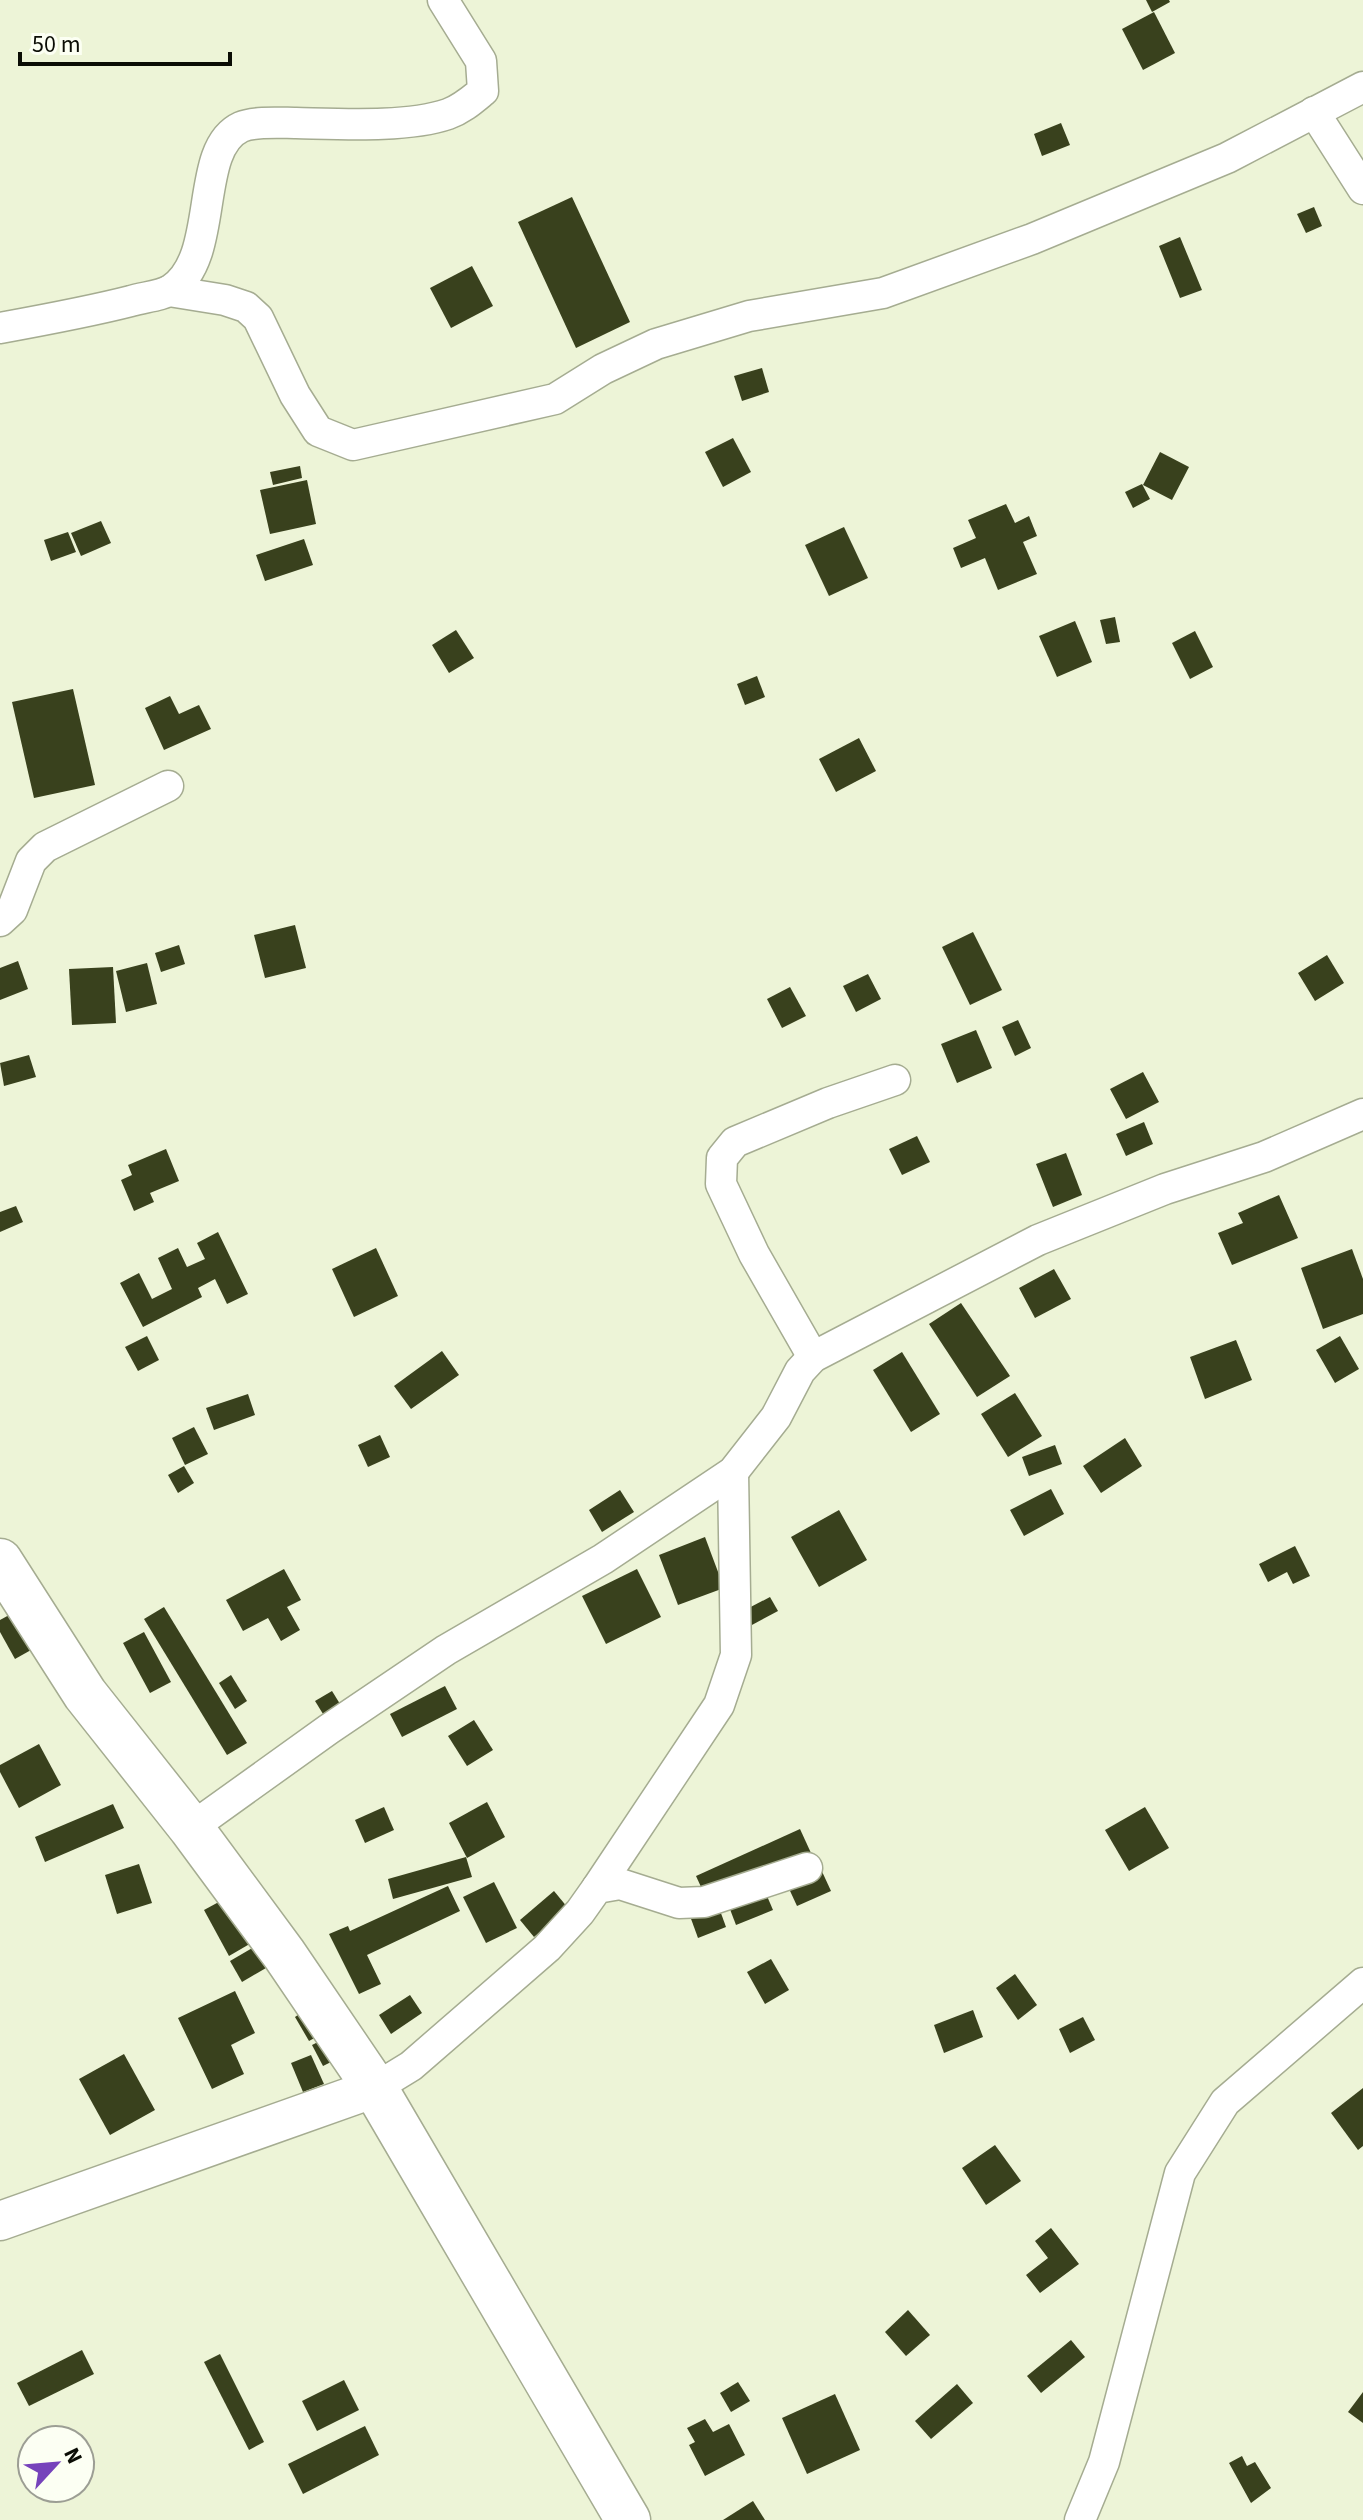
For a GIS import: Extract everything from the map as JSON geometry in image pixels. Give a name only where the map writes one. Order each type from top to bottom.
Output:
[{"type":"main road","points":[[0,1561],[85,1694],[191,1828],[284,1954],[375,2088],[628,2520]]},
{"type":"street","points":[[0,328],[68,317],[169,291],[187,277],[202,235],[215,165],[223,140],[242,126],[405,122],[447,115],[468,104],[483,91],[481,61],[443,0]]},
{"type":"street","points":[[169,291],[225,300],[246,307],[258,318],[295,395],[318,431],[353,445],[555,399],[603,369],[656,344],[749,316],[883,293],[1032,239],[1213,164],[1363,87]]},
{"type":"street","points":[[1314,112],[1363,189]]},
{"type":"street","points":[[0,921],[12,910],[31,861],[45,847],[168,786]]},
{"type":"street","points":[[813,1357],[754,1254],[721,1184],[722,1158],[735,1142],[828,1103],[895,1080]]},
{"type":"street","points":[[191,1828],[446,1650],[603,1559],[733,1472],[776,1417],[800,1371],[813,1357],[1038,1240],[1165,1189],[1264,1157],[1363,1114]]},
{"type":"street","points":[[0,2221],[375,2088],[411,2066],[547,1948],[597,1888],[719,1705],[736,1655],[733,1472]]},
{"type":"street","points":[[597,1888],[620,1884],[679,1903],[704,1902],[807,1868]]},
{"type":"street","points":[[1080,2520],[1104,2462],[1180,2173],[1225,2102],[1363,1983]]},
{"type":"building","points":[[1146,0],[1169,0],[1170,2],[1152,12]]},
{"type":"building","points":[[1154,12],[1175,53],[1143,70],[1122,29]]},
{"type":"building","points":[[1061,123],[1070,145],[1042,156],[1034,134]]},
{"type":"building","points":[[572,197],[630,322],[576,348],[518,222]]},
{"type":"building","points":[[1314,207],[1322,226],[1306,233],[1297,214]]},
{"type":"building","points":[[1180,237],[1202,290],[1180,298],[1159,246]]},
{"type":"building","points":[[472,266],[493,306],[451,328],[430,288]]},
{"type":"building","points":[[762,368],[769,392],[742,401],[734,376]]},
{"type":"building","points":[[733,438],[751,472],[723,487],[705,452]]},
{"type":"building","points":[[1160,452],[1189,467],[1172,500],[1143,485]]},
{"type":"building","points":[[300,466],[302,478],[273,485],[270,472]]},
{"type":"building","points":[[307,480],[316,524],[270,534],[260,490]]},
{"type":"building","points":[[1142,484],[1150,499],[1133,508],[1125,492]]},
{"type":"building","points":[[1006,504],[1015,523],[1029,516],[1037,536],[1023,542],[1037,574],[998,590],[985,558],[961,568],[953,548],[976,538],[968,520]]},
{"type":"building","points":[[101,521],[111,543],[81,556],[71,533]]},
{"type":"building","points":[[844,527],[868,578],[829,596],[805,545]]},
{"type":"building","points":[[68,532],[76,552],[51,561],[44,540]]},
{"type":"building","points":[[304,539],[313,565],[265,581],[256,555]]},
{"type":"building","points":[[1115,617],[1120,642],[1106,644],[1100,620]]},
{"type":"building","points":[[1075,621],[1092,662],[1057,677],[1039,636]]},
{"type":"building","points":[[456,630],[474,658],[449,673],[432,645]]},
{"type":"building","points":[[1195,631],[1213,667],[1190,679],[1172,643]]},
{"type":"building","points":[[757,676],[765,697],[745,705],[737,684]]},
{"type":"building","points":[[73,689],[95,785],[34,798],[12,702]]},
{"type":"building","points":[[170,696],[179,714],[199,705],[211,729],[164,750],[145,708]]},
{"type":"building","points":[[859,738],[876,771],[836,792],[819,759]]},
{"type":"building","points":[[295,925],[306,968],[265,978],[254,935]]},
{"type":"building","points":[[973,932],[1002,990],[970,1005],[942,947]]},
{"type":"building","points":[[179,945],[185,964],[161,972],[155,953]]},
{"type":"building","points":[[1327,955],[1344,983],[1315,1001],[1298,973]]},
{"type":"building","points":[[18,961],[28,989],[0,1000],[0,968]]},
{"type":"building","points":[[147,963],[157,1004],[126,1012],[116,971]]},
{"type":"building","points":[[113,967],[116,1023],[72,1025],[69,969]]},
{"type":"building","points":[[868,974],[881,999],[856,1012],[843,986]]},
{"type":"building","points":[[790,987],[806,1016],[782,1028],[767,999]]},
{"type":"building","points":[[1018,1020],[1031,1048],[1015,1056],[1002,1027]]},
{"type":"building","points":[[976,1030],[992,1068],[957,1083],[941,1044]]},
{"type":"building","points":[[29,1055],[36,1077],[4,1086],[0,1063]]},
{"type":"building","points":[[1143,1072],[1159,1102],[1126,1119],[1110,1089]]},
{"type":"building","points":[[1144,1122],[1153,1144],[1126,1156],[1116,1134]]},
{"type":"building","points":[[917,1136],[930,1162],[902,1175],[889,1149]]},
{"type":"building","points":[[166,1149],[179,1181],[150,1193],[154,1202],[134,1211],[121,1180],[132,1175],[128,1165]]},
{"type":"building","points":[[1066,1153],[1082,1195],[1053,1207],[1036,1164]]},
{"type":"building","points":[[1279,1195],[1298,1238],[1232,1265],[1218,1233],[1243,1223],[1238,1213]]},
{"type":"building","points":[[16,1206],[23,1222],[0,1232],[0,1212]]},
{"type":"building","points":[[218,1232],[248,1294],[227,1304],[215,1279],[198,1288],[202,1297],[143,1327],[120,1283],[139,1273],[152,1299],[172,1289],[158,1258],[178,1248],[187,1267],[205,1259],[197,1243]]},
{"type":"building","points":[[376,1248],[398,1296],[354,1317],[332,1269]]},
{"type":"building","points":[[1352,1249],[1363,1279],[1363,1314],[1323,1329],[1301,1268]]},
{"type":"building","points":[[1054,1269],[1071,1299],[1035,1318],[1019,1288]]},
{"type":"building","points":[[961,1303],[1010,1376],[977,1397],[929,1324]]},
{"type":"building","points":[[147,1336],[159,1360],[138,1371],[125,1347]]},
{"type":"building","points":[[1340,1336],[1359,1369],[1335,1383],[1316,1350]]},
{"type":"building","points":[[1236,1340],[1252,1380],[1205,1399],[1190,1357]]},
{"type":"building","points":[[442,1351],[459,1375],[411,1409],[394,1386]]},
{"type":"building","points":[[902,1352],[940,1414],[911,1432],[873,1370]]},
{"type":"building","points":[[1015,1393],[1042,1436],[1008,1457],[981,1414]]},
{"type":"building","points":[[248,1394],[255,1415],[214,1430],[206,1408]]},
{"type":"building","points":[[194,1427],[208,1454],[185,1465],[172,1438]]},
{"type":"building","points":[[380,1435],[390,1457],[368,1467],[358,1445]]},
{"type":"building","points":[[1125,1438],[1142,1466],[1101,1493],[1083,1466]]},
{"type":"building","points":[[1055,1445],[1062,1464],[1029,1476],[1022,1457]]},
{"type":"building","points":[[184,1466],[194,1483],[178,1493],[168,1475]]},
{"type":"building","points":[[1051,1489],[1064,1514],[1024,1536],[1010,1510]]},
{"type":"building","points":[[620,1490],[634,1512],[602,1532],[589,1510]]},
{"type":"building","points":[[839,1510],[867,1560],[819,1587],[791,1537]]},
{"type":"building","points":[[705,1537],[724,1588],[678,1605],[659,1555]]},
{"type":"building","points":[[1295,1546],[1310,1576],[1293,1584],[1287,1572],[1268,1582],[1259,1564]]},
{"type":"building","points":[[284,1569],[301,1600],[287,1607],[300,1630],[281,1641],[268,1618],[243,1631],[226,1600]]},
{"type":"building","points":[[637,1569],[661,1617],[606,1644],[582,1596]]},
{"type":"building","points":[[770,1597],[778,1611],[750,1626],[743,1611]]},
{"type":"building","points":[[164,1607],[247,1743],[227,1755],[144,1619]]},
{"type":"building","points":[[11,1614],[31,1650],[15,1659],[0,1632],[0,1620]]},
{"type":"building","points":[[144,1632],[171,1682],[150,1693],[123,1643]]},
{"type":"building","points":[[231,1675],[247,1701],[235,1709],[219,1683]]},
{"type":"building","points":[[445,1686],[457,1709],[402,1737],[390,1714]]},
{"type":"building","points":[[332,1691],[345,1712],[328,1722],[315,1701]]},
{"type":"building","points":[[474,1720],[493,1750],[467,1766],[448,1736]]},
{"type":"building","points":[[39,1744],[61,1785],[19,1808],[0,1772],[0,1765]]},
{"type":"building","points":[[487,1802],[505,1837],[467,1858],[449,1823]]},
{"type":"building","points":[[113,1804],[124,1828],[45,1862],[35,1837]]},
{"type":"building","points":[[384,1807],[394,1830],[365,1843],[355,1820]]},
{"type":"building","points":[[1145,1807],[1169,1848],[1129,1871],[1105,1830]]},
{"type":"building","points":[[800,1829],[811,1853],[707,1900],[696,1876]]},
{"type":"building","points":[[466,1857],[472,1877],[393,1899],[388,1879]]},
{"type":"building","points":[[139,1864],[152,1903],[117,1914],[105,1875]]},
{"type":"building","points":[[819,1865],[831,1891],[797,1906],[785,1880]]},
{"type":"building","points":[[494,1882],[517,1928],[486,1943],[463,1897]]},
{"type":"building","points":[[448,1886],[460,1911],[367,1955],[381,1984],[359,1994],[329,1934],[348,1926],[350,1931]]},
{"type":"building","points":[[764,1889],[773,1910],[736,1925],[728,1904]]},
{"type":"building","points":[[554,1891],[568,1908],[534,1937],[520,1920]]},
{"type":"building","points":[[228,1897],[253,1942],[229,1956],[204,1910]]},
{"type":"building","points":[[718,1905],[726,1927],[698,1938],[690,1916]]},
{"type":"building","points":[[254,1947],[266,1968],[242,1982],[230,1961]]},
{"type":"building","points":[[771,1959],[789,1990],[765,2004],[747,1972]]},
{"type":"building","points":[[1015,1974],[1037,2005],[1018,2020],[996,1988]]},
{"type":"building","points":[[235,1991],[255,2033],[231,2045],[244,2074],[212,2089],[178,2018]]},
{"type":"building","points":[[410,1995],[422,2013],[391,2034],[379,2015]]},
{"type":"building","points":[[305,2010],[320,2035],[309,2041],[295,2017]]},
{"type":"building","points":[[973,2010],[983,2037],[944,2053],[934,2025]]},
{"type":"building","points":[[1083,2017],[1095,2040],[1070,2053],[1059,2029]]},
{"type":"building","points":[[324,2039],[335,2060],[323,2066],[312,2045]]},
{"type":"building","points":[[124,2054],[155,2110],[110,2135],[79,2079]]},
{"type":"building","points":[[311,2055],[324,2084],[303,2092],[291,2063]]},
{"type":"building","points":[[1363,2088],[1363,2146],[1358,2150],[1331,2113]]},
{"type":"building","points":[[995,2145],[1021,2181],[986,2205],[962,2168]]},
{"type":"building","points":[[1051,2228],[1079,2264],[1040,2293],[1026,2275],[1048,2258],[1035,2241]]},
{"type":"building","points":[[908,2310],[930,2335],[906,2356],[885,2332]]},
{"type":"building","points":[[1071,2340],[1085,2357],[1041,2393],[1027,2376]]},
{"type":"building","points":[[82,2350],[94,2374],[29,2406],[17,2383]]},
{"type":"building","points":[[220,2354],[264,2442],[249,2450],[204,2362]]},
{"type":"building","points":[[344,2380],[359,2410],[317,2431],[302,2401]]},
{"type":"building","points":[[738,2382],[750,2401],[731,2412],[720,2393]]},
{"type":"building","points":[[957,2384],[973,2403],[931,2439],[915,2421]]},
{"type":"building","points":[[1363,2392],[1363,2423],[1348,2412]]},
{"type":"building","points":[[835,2394],[860,2450],[807,2474],[782,2418]]},
{"type":"building","points":[[705,2419],[713,2432],[729,2424],[745,2455],[705,2476],[689,2445],[695,2442],[687,2428]]},
{"type":"building","points":[[365,2426],[379,2455],[303,2494],[288,2464]]},
{"type":"building","points":[[1242,2456],[1247,2466],[1255,2462],[1271,2488],[1251,2503],[1229,2463]]},
{"type":"building","points":[[753,2501],[765,2520],[723,2520]]}]
